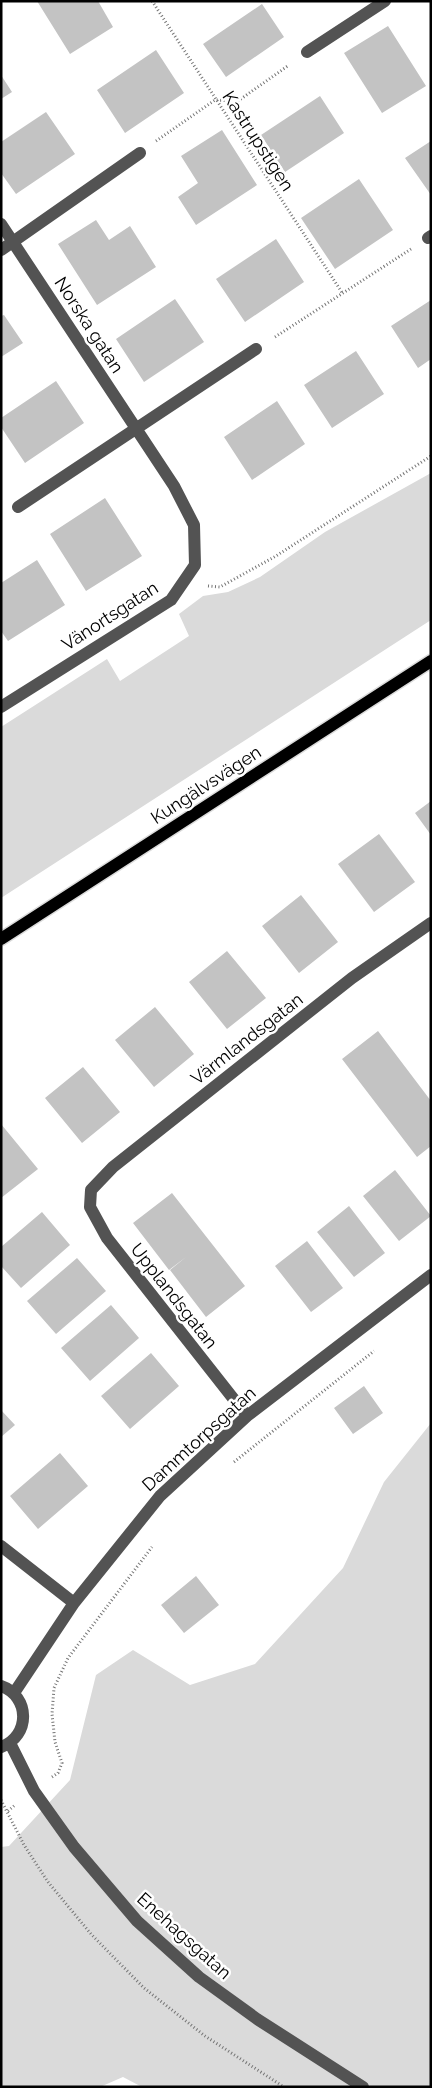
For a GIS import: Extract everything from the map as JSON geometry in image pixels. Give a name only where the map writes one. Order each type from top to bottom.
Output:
[{"type":"main road","name":"Kungälvsvägen","points":[[1,938],[431,662]]},
{"type":"street","points":[[308,52],[385,1]]},
{"type":"street","points":[[1,250],[140,152]]},
{"type":"street","name":"Norska gatan","points":[[1,224],[174,486],[194,525]]},
{"type":"street","points":[[18,507],[256,349]]},
{"type":"street","name":"Vänortsgatan","points":[[1,708],[171,600],[195,565],[194,525]]},
{"type":"street","name":"Värmlandsgatan","points":[[91,1190],[113,1167],[157,1131],[352,978],[431,923]]},
{"type":"street","name":"Upplandsgatan","points":[[91,1190],[90,1207],[107,1238],[247,1416]]},
{"type":"street","name":"Dammtorpsgatan","points":[[14,1693],[74,1603],[160,1496],[247,1416],[431,1275]]},
{"type":"street","points":[[1,1546],[74,1603]]},
{"type":"street","points":[[1,1686],[14,1693]]},
{"type":"street","name":"Enehagsgatan","points":[[14,1693],[21,1703],[24,1716],[21,1728],[5,1744],[34,1791],[74,1847],[137,1921],[198,1977],[256,2019],[363,2087]]},
{"type":"path","name":"Kastrupstigen","points":[[152,1],[343,294]]},
{"type":"path","points":[[140,152],[215,100],[238,100],[308,52]]},
{"type":"path","points":[[256,349],[430,237]]},
{"type":"path","points":[[182,584],[220,587],[276,556],[431,456]]},
{"type":"path","points":[[228,1467],[379,1347]]},
{"type":"path","points":[[8,1811],[58,1773],[62,1763],[55,1742],[52,1714],[54,1688],[68,1658],[157,1539]]},
{"type":"path","points":[[1,1800],[24,1845],[48,1882],[91,1934],[144,1988],[205,2036],[284,2087]]},
{"type":"shaded area","points":[[431,473],[431,620],[1,898],[1,727],[107,659],[120,681],[189,636],[179,614],[203,596],[228,592],[260,577],[325,532]]},
{"type":"shaded area","points":[[431,1423],[431,2087],[142,2087],[123,2077],[100,2087],[1,2087],[1,1847],[9,1846],[70,1780],[96,1675],[133,1650],[190,1685],[255,1664],[343,1568],[384,1482]]},
{"type":"building","points":[[37,1],[98,1],[113,27],[70,54]]},
{"type":"building","points":[[262,4],[284,37],[226,77],[203,44]]},
{"type":"building","points":[[388,26],[426,86],[382,113],[344,53]]},
{"type":"building","points":[[156,50],[184,93],[125,133],[97,90]]},
{"type":"building","points":[[1,75],[12,92],[1,99]]},
{"type":"building","points":[[320,96],[344,133],[285,172],[261,135]]},
{"type":"building","points":[[46,112],[75,154],[16,194],[1,173],[1,142]]},
{"type":"building","points":[[222,130],[257,185],[196,225],[178,197],[198,183],[181,156]]},
{"type":"building","points":[[431,141],[431,195],[405,158]]},
{"type":"building","points":[[359,179],[393,230],[335,269],[301,218]]},
{"type":"building","points":[[96,220],[109,240],[130,226],[156,267],[97,305],[58,244]]},
{"type":"building","points":[[276,239],[304,282],[245,322],[216,279]]},
{"type":"building","points":[[175,299],[204,342],[144,382],[116,339]]},
{"type":"building","points":[[431,300],[431,359],[418,368],[391,326]]},
{"type":"building","points":[[4,315],[23,343],[1,357],[1,316]]},
{"type":"building","points":[[356,351],[384,394],[332,428],[304,385]]},
{"type":"building","points":[[56,381],[84,423],[25,463],[1,427],[1,418]]},
{"type":"building","points":[[277,401],[305,444],[252,480],[224,437]]},
{"type":"building","points":[[105,498],[142,556],[86,591],[50,534]]},
{"type":"building","points":[[37,560],[65,605],[8,641],[1,631],[1,583]]},
{"type":"building","points":[[431,801],[431,835],[415,813]]},
{"type":"building","points":[[379,834],[415,882],[374,912],[338,864]]},
{"type":"building","points":[[301,895],[338,942],[299,973],[262,926]]},
{"type":"building","points":[[227,951],[266,998],[227,1029],[189,982]]},
{"type":"building","points":[[155,1007],[194,1054],[154,1087],[115,1040]]},
{"type":"building","points":[[378,1031],[431,1101],[431,1146],[417,1157],[342,1059]]},
{"type":"building","points":[[83,1067],[120,1112],[82,1143],[45,1098]]},
{"type":"building","points":[[1,1124],[38,1169],[1,1198]]},
{"type":"building","points":[[395,1170],[431,1216],[399,1241],[363,1196]]},
{"type":"building","points":[[172,1193],[245,1286],[206,1317],[170,1270],[186,1257],[169,1270],[133,1223]]},
{"type":"building","points":[[349,1206],[385,1253],[354,1277],[317,1232]]},
{"type":"building","points":[[42,1212],[70,1245],[21,1288],[1,1266],[1,1247]]},
{"type":"building","points":[[307,1241],[343,1288],[311,1312],[275,1266]]},
{"type":"building","points":[[77,1258],[106,1291],[56,1334],[27,1301]]},
{"type":"building","points":[[111,1305],[139,1338],[90,1381],[61,1348]]},
{"type":"building","points":[[151,1353],[179,1386],[130,1429],[101,1396]]},
{"type":"building","points":[[364,1386],[383,1413],[353,1434],[334,1408]]},
{"type":"building","points":[[1,1410],[15,1425],[1,1437]]},
{"type":"building","points":[[60,1453],[88,1486],[38,1529],[10,1496]]},
{"type":"building","points":[[196,1576],[219,1605],[184,1633],[161,1605]]}]
